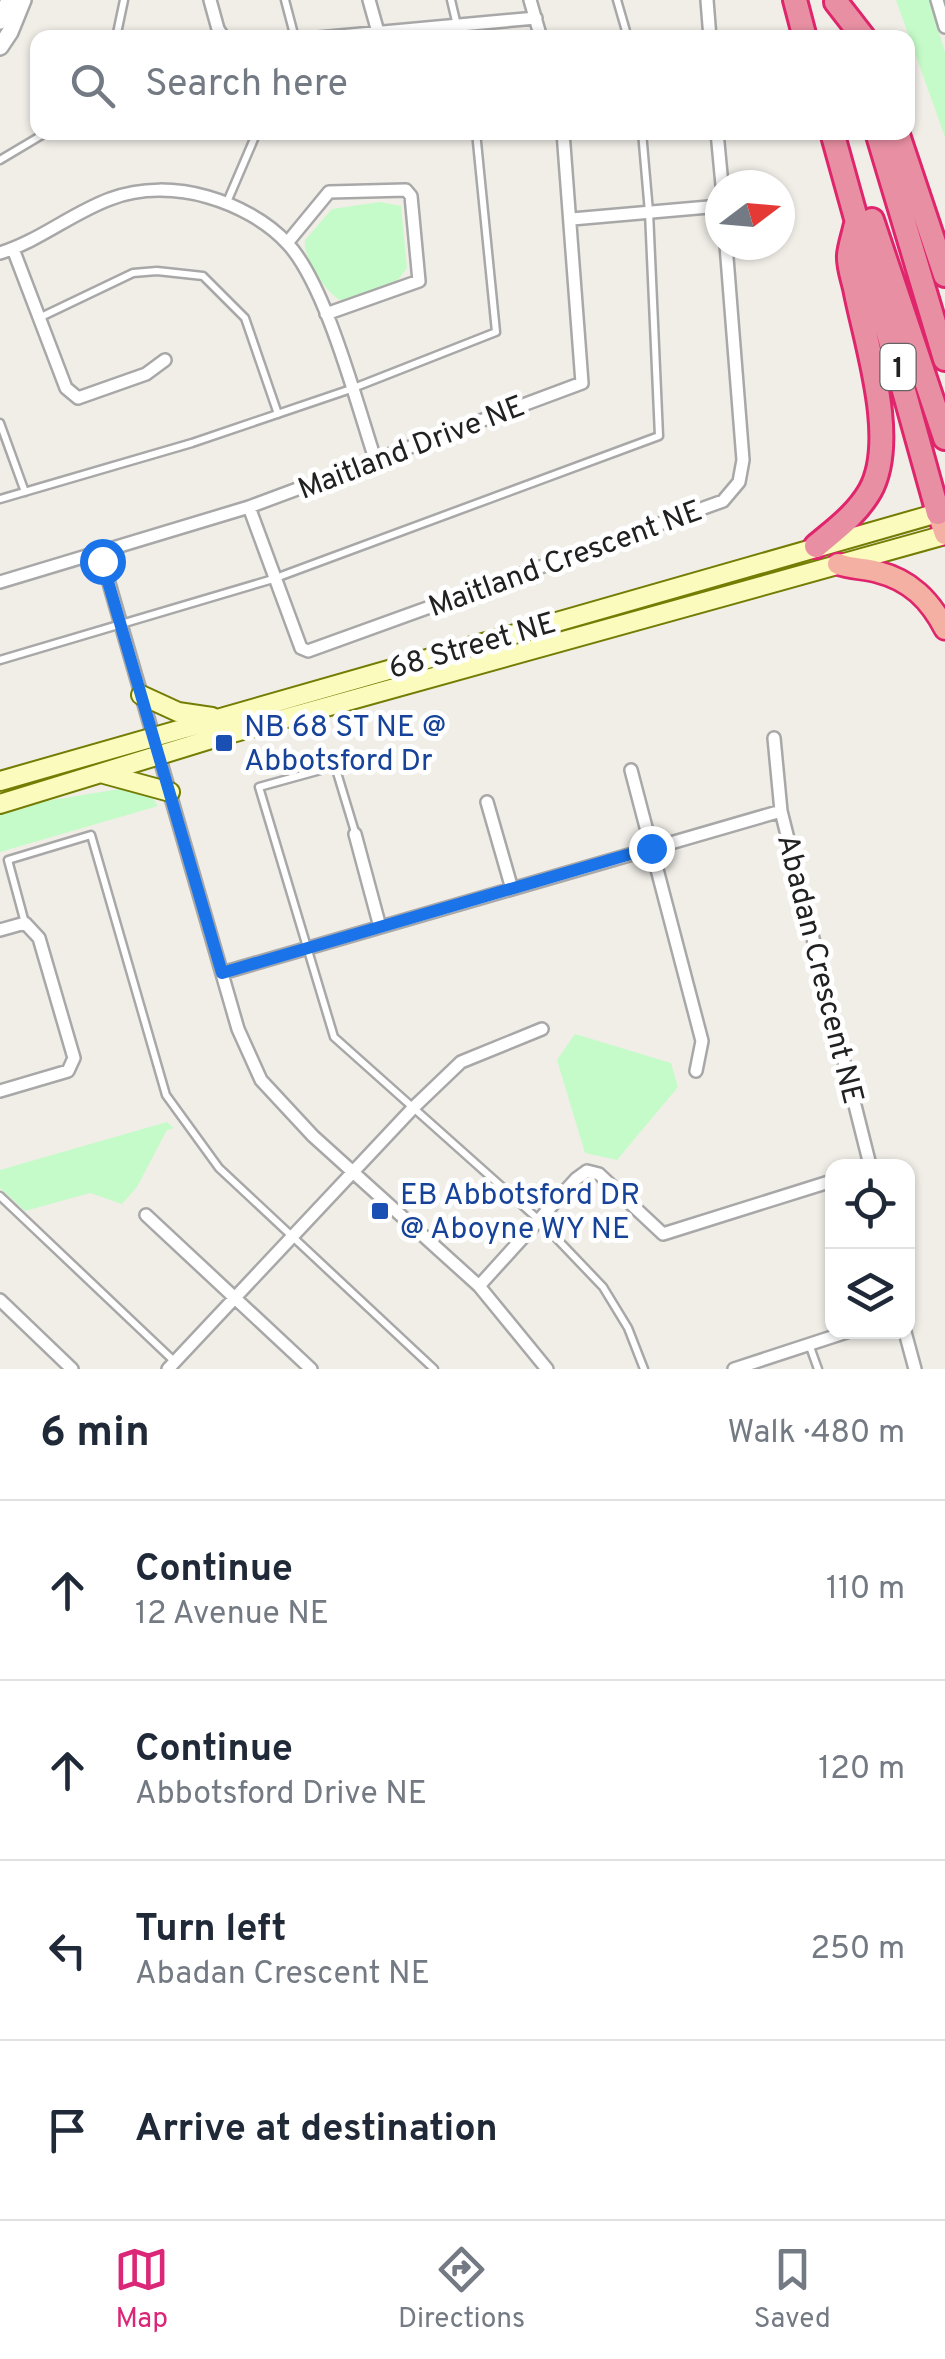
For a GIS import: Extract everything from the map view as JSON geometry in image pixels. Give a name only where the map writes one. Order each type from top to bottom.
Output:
[{"type":"highway","points":[[795,0],[804,30]]},
{"type":"highway","points":[[835,1],[844,30]]},
{"type":"highway","points":[[835,1],[858,30]]},
{"type":"highway","name":"1","points":[[833,140],[944,522]]},
{"type":"highway","points":[[834,140],[860,184],[945,438]]},
{"type":"highway","name":"1","points":[[879,140],[945,359]]},
{"type":"highway","points":[[899,140],[945,275]]},
{"type":"highway","points":[[816,546],[861,505],[872,488],[880,456],[881,428],[849,256],[857,221]]},
{"type":"highway","points":[[838,564],[880,572],[910,585],[926,600],[945,629]]},
{"type":"main road","name":"68 Street NE","points":[[0,781],[816,546],[944,522]]},
{"type":"main road","name":"68 Street NE","points":[[0,804],[838,564],[944,522]]},
{"type":"main road","points":[[141,695],[178,712],[223,717]]},
{"type":"main road","points":[[103,774],[170,792]]},
{"type":"street","points":[[0,22],[9,0]]},
{"type":"street","points":[[0,47],[22,0]]},
{"type":"street","points":[[210,0],[219,30]]},
{"type":"street","points":[[369,0],[377,30]]},
{"type":"street","points":[[530,0],[539,30]]},
{"type":"street","points":[[706,0],[709,30]]},
{"type":"street","points":[[937,0],[945,27]]},
{"type":"street","points":[[470,30],[536,18]]},
{"type":"street","name":"Maitland Drive NE","points":[[0,582],[248,508],[582,383],[564,140]]},
{"type":"street","points":[[718,140],[721,170]]},
{"type":"street","points":[[164,360],[146,374],[78,398],[66,388],[40,318],[7,251],[111,198],[151,190],[188,191],[227,202],[252,216],[287,243],[310,277],[376,462]]},
{"type":"street","points":[[287,243],[329,192],[406,190],[411,196],[419,280],[326,314]]},
{"type":"street","points":[[572,219],[705,207]]},
{"type":"street","name":"Maitland Crescent NE","points":[[248,508],[301,648],[308,651],[723,501],[739,482],[742,460],[727,260]]},
{"type":"street","points":[[100,552],[238,1029],[261,1080],[313,1136],[478,1286],[547,1369]]},
{"type":"street","points":[[774,738],[781,811]]},
{"type":"street","points":[[631,770],[702,1041],[696,1071]]},
{"type":"street","points":[[487,802],[512,889]]},
{"type":"street","name":"Abadan Crescent NE","points":[[222,973],[781,811],[868,1159]]},
{"type":"street","points":[[355,834],[380,927]]},
{"type":"street","points":[[0,930],[26,923],[39,938],[74,1058],[68,1071],[0,1091]]},
{"type":"street","points":[[172,1366],[414,1107],[462,1062],[542,1029]]},
{"type":"street","points":[[478,1286],[587,1171],[599,1174],[663,1234],[825,1183]]},
{"type":"street","points":[[146,1215],[311,1369]]},
{"type":"street","points":[[0,1300],[72,1369]]},
{"type":"street","points":[[734,1369],[826,1339]]},
{"type":"street","points":[[907,1339],[914,1369]]},
{"type":"lane","points":[[118,30],[124,0]]},
{"type":"lane","points":[[284,0],[293,30]]},
{"type":"lane","points":[[450,0],[458,30]]},
{"type":"lane","points":[[618,0],[626,30]]},
{"type":"lane","points":[[0,160],[34,140]]},
{"type":"lane","points":[[227,202],[254,140]]},
{"type":"lane","points":[[0,499],[192,444],[351,390],[496,332],[477,140]]},
{"type":"lane","points":[[0,660],[274,579],[659,436],[650,212],[643,140]]},
{"type":"lane","points":[[40,318],[133,273],[157,271],[204,276],[244,318],[278,414]]},
{"type":"lane","points":[[0,423],[25,492]]},
{"type":"lane","points":[[355,834],[336,766],[259,787],[334,1037],[539,1220],[603,1287],[628,1328],[644,1369]]},
{"type":"lane","points":[[26,923],[8,860],[91,835],[166,1094],[220,1168],[434,1369]]},
{"type":"lane","points":[[0,1196],[172,1366]]},
{"type":"lane","points":[[810,1344],[818,1369]]},
{"type":"green space","points":[[896,0],[929,0],[945,52],[945,137],[915,53],[915,30],[907,30]]},
{"type":"green space","points":[[380,202],[401,206],[407,268],[398,280],[342,301],[316,274],[305,240],[332,209]]},
{"type":"green space","points":[[125,788],[151,796],[158,806],[0,852],[0,815],[46,801]]},
{"type":"green space","points":[[575,1034],[671,1063],[678,1087],[617,1160],[585,1153],[557,1060]]},
{"type":"green space","points":[[167,1122],[174,1128],[167,1130],[137,1187],[122,1204],[90,1193],[25,1211],[0,1188],[0,1170]]},
{"type":"place","name":"NB 68 ST NE @ Abbotsford Dr","points":[[224,743]]},
{"type":"place","name":"EB Abbotsford DR @ Aboyne WY NE","points":[[380,1211]]},
{"type":"route","points":[[102,561],[222,973],[651,848]]}]
